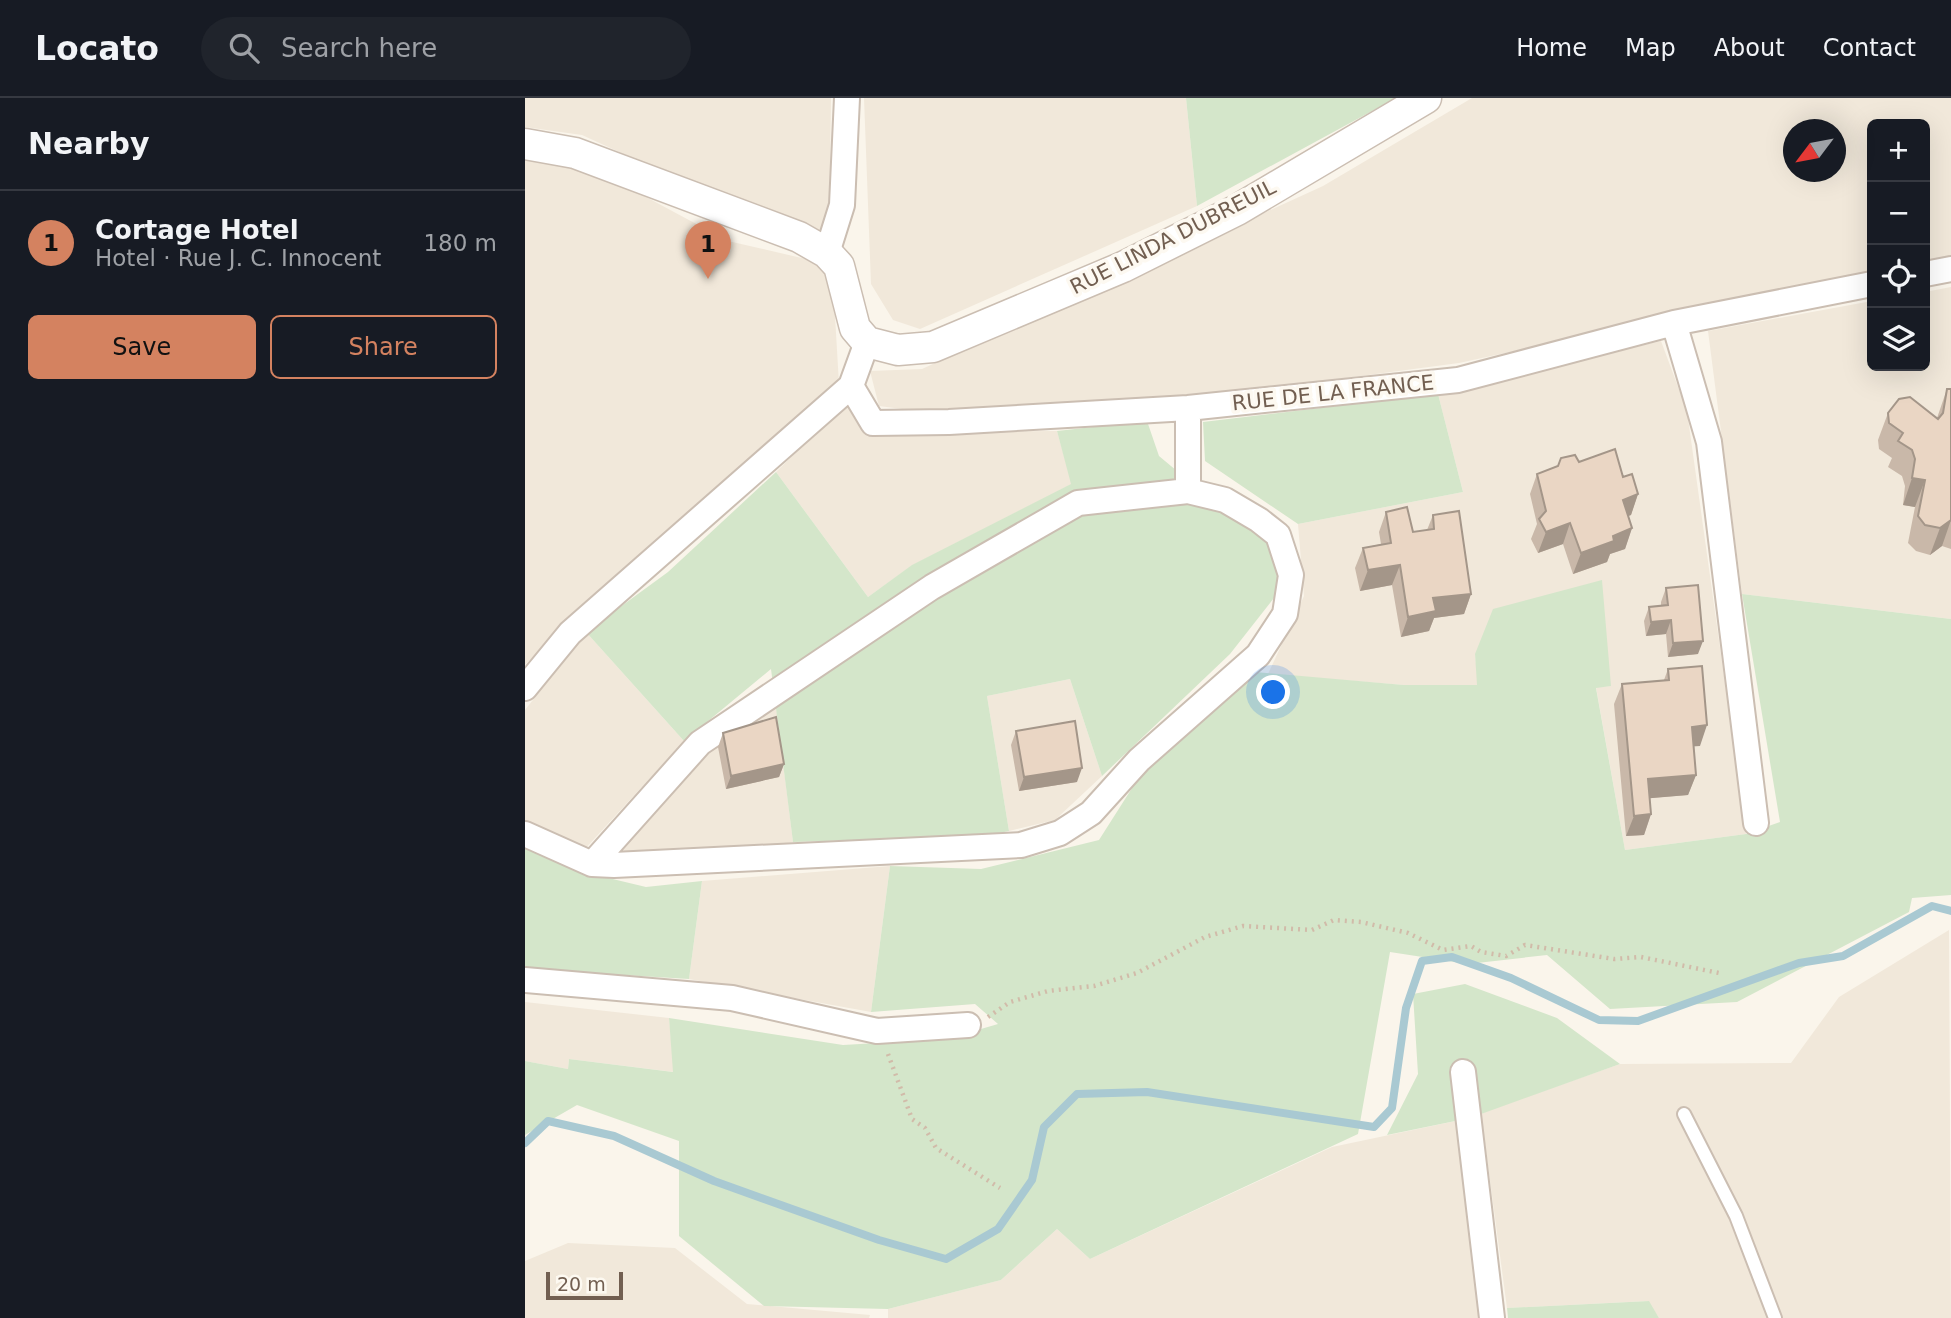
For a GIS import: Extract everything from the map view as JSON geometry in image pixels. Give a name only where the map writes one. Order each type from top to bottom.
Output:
[{"type":"street","points":[[827,253],[842,205],[847,98]]},
{"type":"street","name":"RUE LINDA DUBREUIL","points":[[867,342],[898,350],[933,347],[1123,267],[1237,210],[1426,98]]},
{"type":"street","points":[[525,144],[575,153],[775,228],[827,253],[839,266],[855,328],[867,342],[851,386],[570,633],[525,688]]},
{"type":"street","points":[[1930,273],[1951,269]]},
{"type":"street","name":"RUE DE LA FRANCE","points":[[851,386],[873,423],[950,422],[1188,408],[1458,380],[1674,323],[1867,285]]},
{"type":"street","points":[[1674,323],[1709,442],[1756,823]]},
{"type":"street","points":[[1188,408],[1188,491]]},
{"type":"street","points":[[525,834],[592,864],[806,858],[1021,845],[1060,833],[1091,813],[1139,760],[1258,655],[1285,614],[1291,575],[1278,535],[1226,500],[1188,491],[1078,503],[932,587],[700,743],[592,864]]},
{"type":"street","points":[[525,980],[732,998],[877,1031],[968,1025]]},
{"type":"street","points":[[1463,1072],[1492,1318]]},
{"type":"lane","points":[[1684,1114],[1736,1216],[1775,1318]]},
{"type":"path","points":[[968,1025],[993,1016],[1010,1002],[1048,991],[1094,986],[1137,973],[1205,937],[1244,926],[1312,930],[1334,920],[1361,922],[1408,933],[1443,950],[1472,946],[1481,952],[1506,956],[1525,946],[1614,959],[1641,957],[1719,973]]},
{"type":"path","points":[[877,1031],[912,1119],[925,1128],[936,1148],[1000,1188]]},
{"type":"shaded area","points":[[525,98],[831,98],[829,238],[707,192],[582,135],[525,127]]},
{"type":"shaded area","points":[[864,98],[1186,98],[1197,206],[920,329],[893,320],[871,284]]},
{"type":"shaded area","points":[[1472,98],[1951,98],[1951,257],[1930,261],[1930,119],[1867,119],[1867,274],[1459,363],[1188,399],[947,415],[879,406],[870,371],[922,369],[1323,186]]},
{"type":"shaded area","points":[[525,153],[579,161],[728,241],[832,265],[839,384],[655,558],[594,595],[525,665]]},
{"type":"shaded area","points":[[1951,287],[1951,619],[1742,594],[1708,331],[1867,302],[1867,371],[1930,371],[1930,291]]},
{"type":"shaded area","points":[[1661,341],[1687,411],[1746,834],[1625,850],[1596,687],[1611,686],[1475,654],[1478,685],[1404,685],[1268,674],[1304,596],[1298,524],[1463,492],[1438,394]]},
{"type":"shaded area","points":[[850,399],[867,432],[1057,431],[1072,484],[913,565],[868,597],[776,472]]},
{"type":"shaded area","points":[[586,632],[684,741],[584,850],[525,821],[525,710]]},
{"type":"shaded area","points":[[1070,679],[1102,776],[1055,820],[1009,831],[987,696]]},
{"type":"shaded area","points":[[776,706],[793,842],[662,869],[610,850],[706,745]]},
{"type":"shaded area","points":[[890,866],[871,1012],[689,979],[702,881]]},
{"type":"shaded area","points":[[1949,930],[1951,1318],[1659,1318],[1648,1301],[1507,1308],[1481,1113],[1620,1064],[1791,1063],[1839,997]]},
{"type":"shaded area","points":[[525,1002],[669,1018],[674,1072],[569,1059],[568,1069],[525,1061]]},
{"type":"shaded area","points":[[1470,1118],[1487,1318],[888,1318],[888,1309],[1001,1280],[1057,1229],[1090,1259],[1332,1147]]},
{"type":"shaded area","points":[[568,1243],[675,1248],[747,1304],[870,1315],[869,1318],[525,1318],[525,1261]]},
{"type":"green space","points":[[1186,98],[1396,98],[1197,206]]},
{"type":"green space","points":[[1438,394],[1463,492],[1298,524],[1205,461],[1203,422]]},
{"type":"green space","points":[[1147,421],[1159,456],[1189,481],[1279,534],[1292,575],[1230,654],[1102,776],[1070,679],[987,696],[1009,831],[984,836],[793,842],[771,669],[684,741],[586,632],[668,572],[776,472],[868,597],[912,565],[1071,484],[1057,431]]},
{"type":"green space","points":[[1602,580],[1611,686],[1596,688],[1625,850],[1746,834],[1780,822],[1742,594],[1951,619],[1951,895],[1912,898],[1909,912],[1737,1002],[1610,1009],[1547,955],[1468,964],[1390,952],[1358,1134],[1090,1259],[1057,1229],[1001,1280],[888,1309],[764,1306],[679,1236],[679,1141],[577,1105],[525,1135],[525,1061],[568,1069],[569,1059],[673,1072],[669,1018],[843,1045],[947,1039],[998,1024],[975,1004],[871,1012],[890,866],[981,869],[1099,840],[1162,741],[1255,672],[1404,685],[1477,685],[1475,654],[1493,609]]},
{"type":"green space","points":[[525,846],[575,870],[646,887],[702,881],[689,979],[525,969]]},
{"type":"green space","points":[[1465,984],[1557,1018],[1620,1064],[1470,1118],[1387,1135],[1418,1074],[1413,994]]},
{"type":"green space","points":[[1649,1301],[1659,1318],[1508,1318],[1507,1308]]},
{"type":"building","points":[[1947,389],[1951,389],[1951,520],[1940,528],[1925,525],[1918,516],[1925,480],[1912,478],[1915,459],[1912,450],[1898,441],[1903,433],[1889,423],[1888,413],[1899,399],[1910,397],[1938,419],[1943,413]]},
{"type":"building","points":[[1615,449],[1623,477],[1632,474],[1638,494],[1623,500],[1632,528],[1613,536],[1614,541],[1581,553],[1570,523],[1546,532],[1539,519],[1546,511],[1537,474],[1558,466],[1561,458],[1575,455],[1579,462]]},
{"type":"building","points":[[1407,507],[1413,532],[1434,529],[1433,515],[1459,511],[1471,594],[1433,598],[1436,611],[1408,617],[1400,565],[1368,570],[1363,548],[1391,543],[1386,512]]},
{"type":"building","points":[[1698,585],[1703,641],[1673,643],[1671,620],[1651,622],[1649,607],[1668,605],[1666,588]]},
{"type":"building","points":[[1702,666],[1707,725],[1692,727],[1696,775],[1648,779],[1651,814],[1634,816],[1622,684],[1669,680],[1668,669]]},
{"type":"building","points":[[776,717],[784,764],[731,776],[723,733]]},
{"type":"building","points":[[1075,721],[1082,768],[1024,777],[1016,731]]},
{"type":"waterway","points":[[525,1143],[548,1121],[614,1136],[714,1181],[879,1240],[946,1259],[998,1229],[1032,1180],[1044,1127],[1077,1094],[1147,1092],[1374,1127],[1392,1108],[1406,1008],[1422,961],[1452,957],[1511,978],[1599,1020],[1638,1021],[1799,963],[1843,956],[1932,906],[1951,911]]},
{"type":"place","name":"Cortage Hotel","points":[[708,279]]}]
